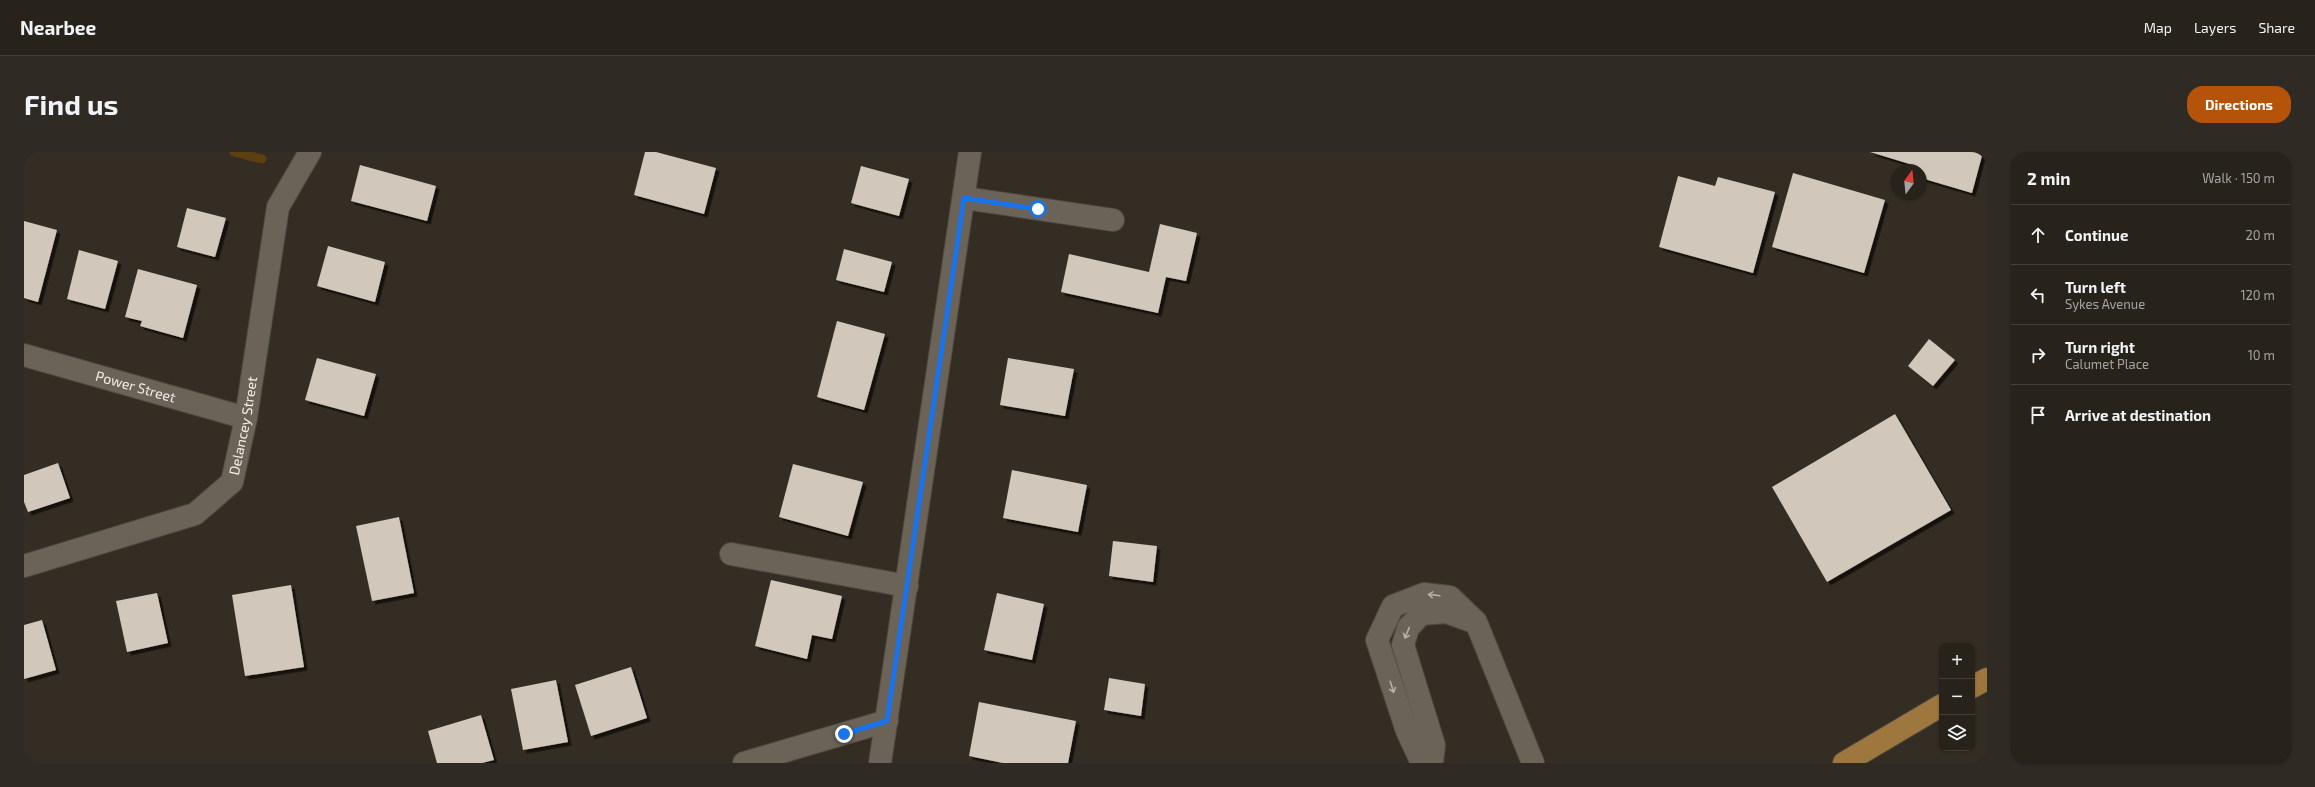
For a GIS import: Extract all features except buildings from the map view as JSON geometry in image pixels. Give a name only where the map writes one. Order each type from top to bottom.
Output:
[{"type":"main road","points":[[1975,685],[1987,679]]},
{"type":"main road","points":[[1844,763],[1939,707]]},
{"type":"street","name":"Delancey Street","points":[[24,566],[195,514],[232,482],[246,418],[278,207],[310,152]]},
{"type":"street","points":[[880,763],[970,152]]},
{"type":"street","points":[[964,198],[1113,220]]},
{"type":"street","name":"Power Street","points":[[24,355],[246,418]]},
{"type":"street","points":[[731,554],[907,586]]},
{"type":"street","points":[[1422,763],[1407,731],[1377,640],[1393,606],[1424,594],[1450,597],[1476,622],[1534,763]]},
{"type":"street","points":[[1432,763],[1434,745],[1403,645],[1408,628],[1420,614],[1446,612],[1476,622]]},
{"type":"street","points":[[744,763],[887,721]]},
{"type":"waterway","points":[[234,152],[262,159]]},
{"type":"route","points":[[844,734],[887,721],[964,198],[1038,209]]}]
